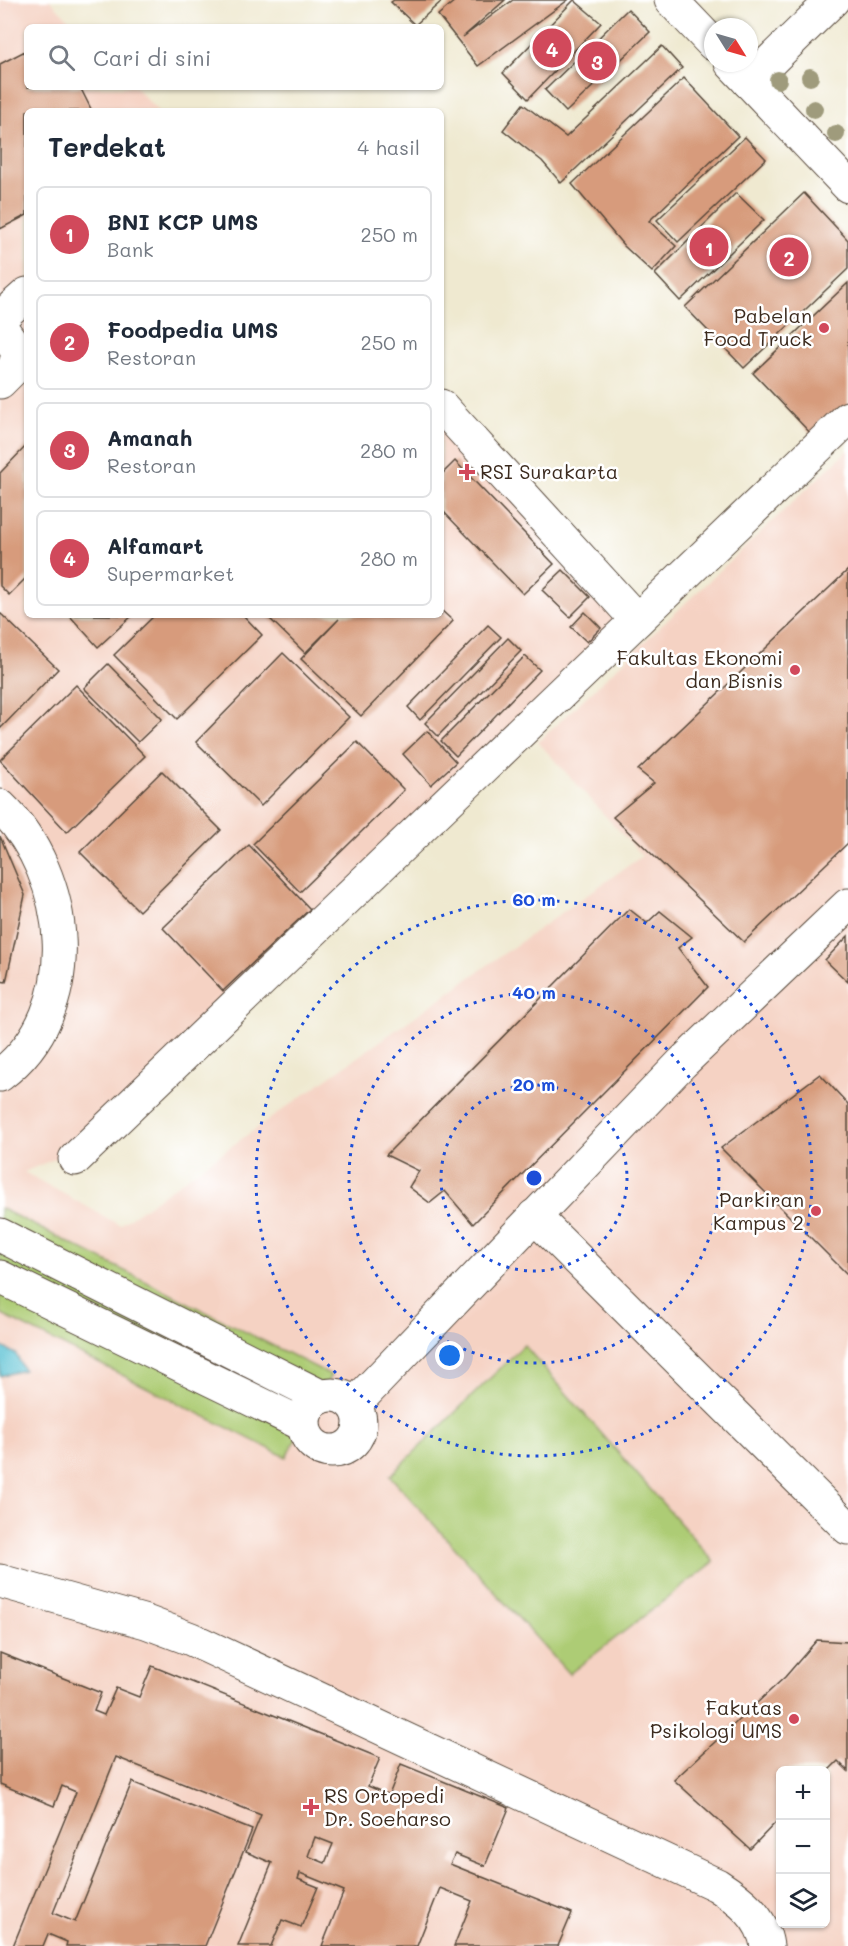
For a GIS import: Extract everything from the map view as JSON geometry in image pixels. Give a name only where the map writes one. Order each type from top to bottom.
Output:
[{"type":"street","points":[[671,0],[704,35]]},
{"type":"street","points":[[795,0],[800,32]]},
{"type":"street","points":[[758,60],[800,32],[833,0]]},
{"type":"street","points":[[740,72],[848,186]]},
{"type":"street","points":[[0,318],[24,297]]},
{"type":"street","points":[[0,326],[19,353],[14,368],[0,382]]},
{"type":"street","points":[[444,409],[637,620]]},
{"type":"street","points":[[75,1159],[848,418]]},
{"type":"street","points":[[0,806],[15,820],[38,856],[54,896],[61,942],[54,992],[45,1019],[13,1065],[0,1075]]},
{"type":"street","points":[[354,1405],[682,1063],[848,905]]},
{"type":"street","points":[[534,1216],[848,1528]]},
{"type":"street","points":[[0,1234],[322,1397]]},
{"type":"street","points":[[0,1277],[304,1425]]},
{"type":"street","points":[[339,1395],[354,1405],[360,1421],[360,1430],[350,1444],[343,1449],[334,1451],[317,1447],[311,1441],[304,1425],[309,1408],[322,1397],[339,1395]]},
{"type":"street","points":[[0,1581],[146,1622],[190,1639],[717,1885],[750,1910],[760,1923],[767,1946]]},
{"type":"shaded area","points":[[0,0],[50,0],[73,24],[24,24],[24,90],[138,90],[155,108],[24,108],[24,618],[444,618],[444,418],[625,621],[68,1153],[24,1172],[120,1225],[642,856],[538,742],[848,450],[848,1946],[0,1946]]},
{"type":"green space","points":[[0,1208],[331,1375],[286,1457],[0,1314]]},
{"type":"green space","points":[[524,1345],[714,1562],[569,1674],[390,1476]]},
{"type":"water","points":[[0,1346],[16,1354],[24,1370],[0,1376]]},
{"type":"building","points":[[394,0],[443,0],[416,24],[391,2]]},
{"type":"building","points":[[456,0],[505,0],[463,37],[513,0],[568,0],[478,66],[438,15]]},
{"type":"building","points":[[574,0],[601,23],[528,99],[503,73]]},
{"type":"building","points":[[628,9],[650,32],[566,112],[545,90]]},
{"type":"building","points":[[662,46],[682,68],[561,183],[542,161],[503,130],[523,104],[566,137]]},
{"type":"building","points":[[24,52],[24,90],[82,90],[90,108],[24,108],[24,217],[0,229],[0,64]]},
{"type":"building","points":[[684,78],[738,136],[649,221],[676,246],[652,272],[624,246],[572,184]]},
{"type":"building","points":[[745,137],[766,159],[678,242],[657,220]]},
{"type":"building","points":[[736,193],[764,220],[680,301],[655,274]]},
{"type":"building","points":[[804,193],[848,240],[848,269],[744,368],[685,307]]},
{"type":"building","name":"Pabelan Food Truck","points":[[848,283],[848,406],[815,438],[753,373]]},
{"type":"building","points":[[24,448],[24,580],[9,595],[0,586],[0,473]]},
{"type":"building","points":[[455,461],[554,564],[523,594],[444,512],[444,472]]},
{"type":"building","points":[[563,570],[590,597],[570,617],[542,590]]},
{"type":"building","name":"Fakultas Ekonomi dan Bisnis","points":[[848,570],[848,843],[744,942],[613,817],[654,783],[638,770]]},
{"type":"building","points":[[585,612],[601,628],[587,642],[571,627]]},
{"type":"building","points":[[0,613],[58,669],[0,729]]},
{"type":"building","points":[[444,613],[453,621],[361,716],[301,659],[339,619],[305,653],[269,618],[444,618]]},
{"type":"building","points":[[72,618],[130,618],[98,647]]},
{"type":"building","points":[[152,618],[246,618],[262,635],[177,719],[114,655]]},
{"type":"building","points":[[488,625],[501,637],[420,720],[408,707]]},
{"type":"building","points":[[508,638],[521,651],[438,736],[425,723]]},
{"type":"building","points":[[283,653],[349,717],[261,806],[196,742]]},
{"type":"building","points":[[525,656],[540,670],[456,756],[441,741]]},
{"type":"building","points":[[108,664],[162,719],[138,742],[84,688]]},
{"type":"building","points":[[76,685],[145,756],[67,832],[0,760]]},
{"type":"building","points":[[427,731],[456,762],[431,785],[403,754]]},
{"type":"building","points":[[357,742],[404,790],[300,892],[253,844]]},
{"type":"building","points":[[162,771],[221,830],[139,911],[80,852]]},
{"type":"building","points":[[0,836],[25,895],[6,982],[0,981]]},
{"type":"building","points":[[249,845],[310,909],[223,991],[163,928]]},
{"type":"building","points":[[629,909],[647,923],[660,911],[692,937],[678,948],[708,987],[473,1224],[445,1191],[430,1203],[409,1187],[419,1171],[386,1155]]},
{"type":"building","points":[[848,936],[848,982],[825,960]]},
{"type":"building","name":"Parkiran Kampus 2","points":[[820,1074],[848,1104],[848,1275],[721,1148]]},
{"type":"building","name":"Fakutas Psikologi UMS","points":[[817,1640],[848,1642],[848,1771],[838,1761],[830,1769],[830,1766],[776,1766],[776,1822],[750,1849],[674,1780],[785,1677]]},
{"type":"building","points":[[0,1653],[101,1693],[94,1711],[104,1715],[116,1688],[139,1697],[152,1666],[380,1758],[368,1786],[389,1795],[401,1764],[509,1808],[485,1866],[455,1854],[450,1864],[572,1913],[558,1946],[454,1946],[472,1901],[440,1888],[417,1946],[322,1946],[344,1891],[300,1873],[298,1879],[318,1887],[301,1927],[282,1920],[271,1946],[238,1946],[272,1863],[246,1852],[261,1815],[116,1757],[53,1913],[75,1922],[132,1782],[252,1830],[205,1946],[66,1946],[67,1942],[48,1934],[43,1946],[13,1946],[76,1792],[62,1786],[54,1806],[0,1784]],"holes":[[[315,1837],[333,1844],[325,1863],[308,1856]]]},
{"type":"place","name":"Alfamart","points":[[552,48]]},
{"type":"place","name":"Amanah","points":[[597,61]]},
{"type":"place","name":"BNI KCP UMS","points":[[709,247]]},
{"type":"place","name":"Foodpedia UMS","points":[[789,257]]},
{"type":"place","name":"Pabelan Food Truck","points":[[824,328]]},
{"type":"place","name":"RSI Surakarta","points":[[467,472]]},
{"type":"place","name":"Fakultas Ekonomi dan Bisnis","points":[[795,670]]},
{"type":"place","name":"Parkiran Kampus 2","points":[[816,1211]]},
{"type":"place","name":"Fakutas Psikologi UMS","points":[[794,1719]]},
{"type":"place","name":"RS Ortopedi Dr. Soeharso","points":[[311,1807]]}]
